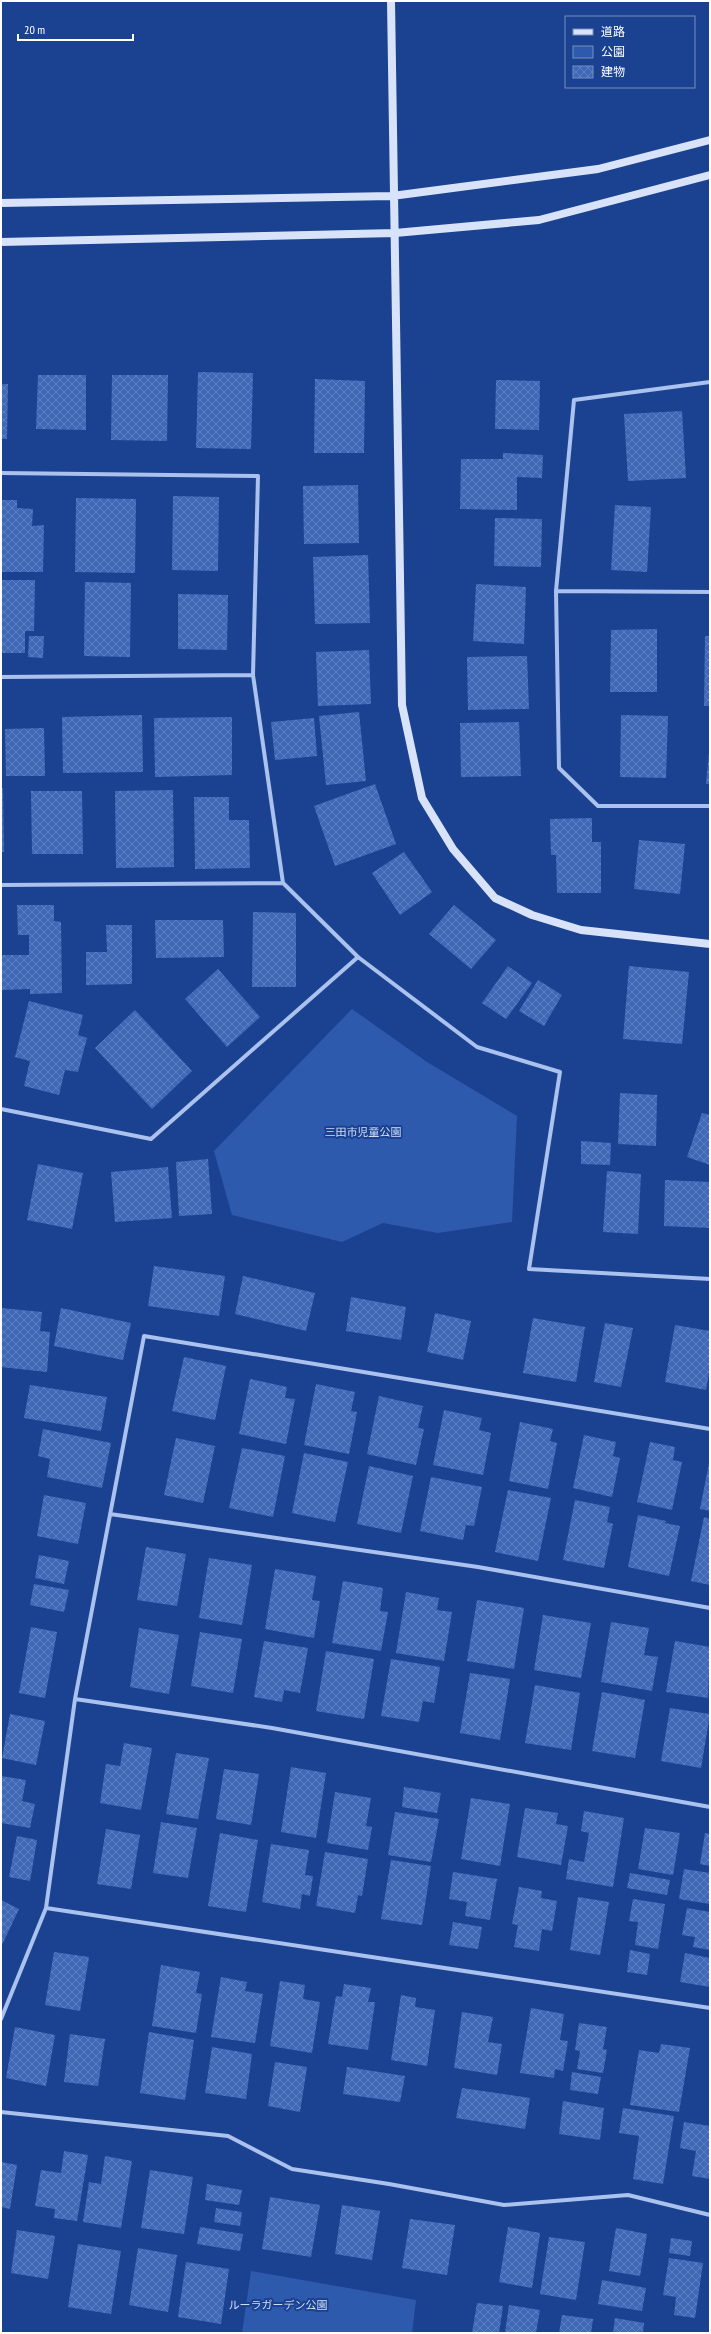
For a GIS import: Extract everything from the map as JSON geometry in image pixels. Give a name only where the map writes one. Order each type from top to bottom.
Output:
[{"type":"street","points":[[391,1],[392,196],[395,233],[402,704],[422,798],[452,849],[495,898],[532,915],[581,930],[710,944]]},
{"type":"street","points":[[1,203],[392,196],[598,169],[710,140]]},
{"type":"street","points":[[1,242],[395,233],[539,220],[710,175]]},
{"type":"street","points":[[710,382],[574,400],[556,590],[559,768],[598,806],[710,806]]},
{"type":"street","points":[[1,473],[258,476],[253,675],[283,883],[358,957],[477,1047],[560,1072],[529,1269],[710,1279]]},
{"type":"street","points":[[556,590],[710,592]]},
{"type":"street","points":[[1,677],[253,675]]},
{"type":"street","points":[[1,885],[283,883]]},
{"type":"street","points":[[1,1109],[150,1139],[358,957]]},
{"type":"street","points":[[1,2019],[46,1908],[75,1699],[144,1336],[710,1429]]},
{"type":"street","points":[[110,1514],[472,1566],[710,1608]]},
{"type":"street","points":[[75,1699],[272,1728],[710,1807]]},
{"type":"street","points":[[46,1908],[710,2008]]},
{"type":"street","points":[[1,2112],[228,2136],[292,2169],[389,2184],[504,2205],[628,2195],[710,2215]]},
{"type":"green space","name":"三田市児童公園","points":[[352,1009],[427,1062],[517,1116],[512,1222],[438,1233],[383,1223],[342,1242],[232,1215],[214,1151]]},
{"type":"green space","name":"ルーラガーデン公園","points":[[251,2271],[416,2300],[412,2333],[242,2333]]},
{"type":"building","points":[[198,372],[253,373],[251,449],[196,448]]},
{"type":"building","points":[[38,375],[86,375],[86,430],[36,429]]},
{"type":"building","points":[[112,375],[168,375],[167,441],[111,440]]},
{"type":"building","points":[[315,379],[365,381],[364,453],[314,453]]},
{"type":"building","points":[[496,380],[540,381],[539,430],[495,429]]},
{"type":"building","points":[[1,384],[8,384],[7,439],[1,439]]},
{"type":"building","points":[[682,411],[686,478],[628,481],[624,414]]},
{"type":"building","points":[[503,453],[543,455],[542,478],[517,477],[517,510],[460,509],[461,459],[503,459]]},
{"type":"building","points":[[358,485],[359,543],[304,544],[303,486]]},
{"type":"building","points":[[173,496],[219,497],[218,571],[172,570]]},
{"type":"building","points":[[76,498],[136,499],[135,573],[75,572]]},
{"type":"building","points":[[1,500],[17,500],[17,508],[33,509],[32,526],[44,525],[43,572],[1,572]]},
{"type":"building","points":[[615,505],[651,507],[647,572],[611,570]]},
{"type":"building","points":[[495,518],[542,519],[541,567],[494,566]]},
{"type":"building","points":[[368,555],[370,623],[315,624],[313,557]]},
{"type":"building","points":[[1,580],[35,580],[34,631],[25,631],[25,653],[1,653]]},
{"type":"building","points":[[85,582],[131,583],[130,657],[84,656]]},
{"type":"building","points":[[476,584],[526,587],[524,644],[473,641]]},
{"type":"building","points":[[178,594],[228,595],[227,650],[178,649]]},
{"type":"building","points":[[657,629],[657,692],[610,692],[611,630]]},
{"type":"building","points":[[29,636],[44,636],[43,658],[28,657]]},
{"type":"building","points":[[705,636],[710,636],[710,706],[704,706]]},
{"type":"building","points":[[369,650],[371,704],[318,706],[316,652]]},
{"type":"building","points":[[527,656],[529,709],[468,710],[467,657]]},
{"type":"building","points":[[359,712],[366,781],[326,785],[319,716]]},
{"type":"building","points":[[142,715],[143,772],[63,773],[62,717]]},
{"type":"building","points":[[621,715],[668,716],[666,778],[620,777]]},
{"type":"building","points":[[232,717],[232,775],[155,777],[154,718]]},
{"type":"building","points":[[314,718],[317,756],[275,760],[271,722]]},
{"type":"building","points":[[519,722],[521,776],[461,777],[460,723]]},
{"type":"building","points":[[44,728],[45,776],[6,776],[5,729]]},
{"type":"building","points":[[709,752],[710,784],[706,784]]},
{"type":"building","points":[[375,784],[396,844],[335,866],[314,806]]},
{"type":"building","points":[[1,788],[3,788],[4,852],[1,852]]},
{"type":"building","points":[[173,790],[174,867],[116,868],[115,791]]},
{"type":"building","points":[[31,791],[82,791],[83,854],[32,854]]},
{"type":"building","points":[[194,797],[229,797],[229,820],[249,820],[250,868],[195,869]]},
{"type":"building","points":[[592,818],[592,842],[601,842],[601,893],[557,893],[556,855],[551,855],[550,819]]},
{"type":"building","points":[[639,840],[685,844],[680,894],[634,889]]},
{"type":"building","points":[[404,852],[432,892],[400,915],[372,873]]},
{"type":"building","points":[[17,905],[54,905],[54,921],[61,922],[62,993],[30,994],[30,989],[1,990],[1,955],[29,955],[29,935],[18,935]]},
{"type":"building","points":[[454,905],[496,940],[471,969],[429,934]]},
{"type":"building","points":[[253,912],[296,913],[296,987],[252,987]]},
{"type":"building","points":[[155,920],[223,920],[224,957],[156,958]]},
{"type":"building","points":[[106,925],[132,925],[132,984],[86,985],[86,952],[107,952]]},
{"type":"building","points":[[508,966],[532,983],[506,1019],[482,1003]]},
{"type":"building","points":[[629,966],[689,972],[682,1044],[623,1039]]},
{"type":"building","points":[[218,969],[260,1017],[227,1047],[185,999]]},
{"type":"building","points":[[538,980],[562,995],[544,1026],[519,1011]]},
{"type":"building","points":[[29,1001],[83,1015],[78,1035],[87,1038],[78,1072],[65,1070],[59,1095],[24,1086],[30,1061],[15,1057]]},
{"type":"building","points":[[135,1010],[192,1071],[152,1109],[95,1048]]},
{"type":"building","points":[[620,1093],[657,1095],[656,1146],[618,1144]]},
{"type":"building","points":[[702,1113],[710,1115],[710,1165],[687,1157]]},
{"type":"building","points":[[581,1141],[611,1143],[610,1165],[581,1164]]},
{"type":"building","points":[[208,1159],[212,1214],[179,1216],[176,1162]]},
{"type":"building","points":[[38,1164],[83,1173],[72,1229],[27,1220]]},
{"type":"building","points":[[168,1167],[172,1218],[115,1222],[111,1172]]},
{"type":"building","points":[[607,1171],[641,1174],[638,1234],[603,1232]]},
{"type":"building","points":[[665,1180],[710,1182],[709,1228],[664,1226]]},
{"type":"building","points":[[154,1266],[225,1276],[219,1316],[148,1306]]},
{"type":"building","points":[[243,1276],[315,1293],[306,1331],[235,1314]]},
{"type":"building","points":[[351,1297],[406,1307],[401,1340],[346,1331]]},
{"type":"building","points":[[1,1308],[42,1312],[40,1331],[50,1332],[47,1372],[1,1367]]},
{"type":"building","points":[[61,1308],[131,1323],[123,1360],[54,1346]]},
{"type":"building","points":[[435,1313],[471,1321],[463,1360],[427,1352]]},
{"type":"building","points":[[533,1318],[585,1327],[576,1382],[523,1373]]},
{"type":"building","points":[[605,1323],[633,1328],[621,1387],[594,1382]]},
{"type":"building","points":[[675,1325],[710,1331],[710,1367],[706,1390],[665,1382]]},
{"type":"building","points":[[184,1357],[226,1366],[215,1420],[172,1411]]},
{"type":"building","points":[[250,1379],[287,1387],[285,1398],[295,1399],[286,1444],[239,1434]]},
{"type":"building","points":[[316,1384],[355,1392],[351,1411],[357,1412],[349,1454],[304,1445]]},
{"type":"building","points":[[30,1385],[107,1397],[101,1431],[24,1418]]},
{"type":"building","points":[[379,1396],[423,1406],[418,1428],[424,1429],[416,1465],[367,1454]]},
{"type":"building","points":[[444,1410],[482,1418],[479,1430],[491,1433],[483,1475],[433,1465]]},
{"type":"building","points":[[520,1422],[553,1429],[550,1441],[557,1443],[548,1489],[509,1481]]},
{"type":"building","points":[[43,1429],[111,1443],[102,1488],[47,1477],[50,1459],[38,1456]]},
{"type":"building","points":[[584,1435],[616,1442],[613,1456],[620,1458],[612,1497],[573,1488]]},
{"type":"building","points":[[176,1438],[215,1446],[203,1503],[164,1495]]},
{"type":"building","points":[[650,1442],[675,1447],[673,1460],[682,1462],[672,1510],[637,1502]]},
{"type":"building","points":[[242,1448],[285,1456],[273,1517],[229,1508]]},
{"type":"building","points":[[304,1453],[348,1462],[335,1522],[292,1513]]},
{"type":"building","points":[[710,1463],[710,1511],[700,1509]]},
{"type":"building","points":[[369,1466],[413,1476],[401,1533],[357,1524]]},
{"type":"building","points":[[431,1477],[482,1487],[474,1526],[466,1525],[463,1540],[420,1531]]},
{"type":"building","points":[[508,1490],[551,1498],[538,1561],[495,1552]]},
{"type":"building","points":[[44,1495],[86,1503],[78,1544],[37,1536]]},
{"type":"building","points":[[575,1500],[610,1507],[607,1522],[613,1524],[604,1568],[563,1560]]},
{"type":"building","points":[[638,1515],[666,1521],[665,1523],[680,1526],[669,1576],[628,1567]]},
{"type":"building","points":[[704,1517],[710,1519],[710,1585],[691,1581]]},
{"type":"building","points":[[146,1547],[186,1554],[177,1606],[137,1600]]},
{"type":"building","points":[[39,1555],[69,1561],[64,1584],[35,1578]]},
{"type":"building","points":[[209,1558],[252,1565],[242,1625],[199,1618]]},
{"type":"building","points":[[275,1569],[316,1576],[312,1600],[320,1601],[314,1638],[265,1629]]},
{"type":"building","points":[[343,1581],[383,1588],[380,1611],[388,1612],[381,1651],[332,1643]]},
{"type":"building","points":[[34,1584],[69,1590],[64,1612],[30,1605]]},
{"type":"building","points":[[406,1592],[439,1598],[437,1610],[452,1612],[444,1661],[396,1653]]},
{"type":"building","points":[[477,1600],[524,1608],[514,1669],[467,1661]]},
{"type":"building","points":[[543,1615],[591,1623],[581,1678],[534,1670]]},
{"type":"building","points":[[611,1622],[649,1628],[644,1655],[658,1657],[652,1691],[601,1682]]},
{"type":"building","points":[[31,1627],[57,1632],[45,1698],[19,1693]]},
{"type":"building","points":[[139,1628],[179,1635],[169,1694],[130,1687]]},
{"type":"building","points":[[200,1632],[242,1639],[233,1693],[191,1686]]},
{"type":"building","points":[[264,1641],[308,1648],[300,1693],[284,1690],[282,1702],[254,1697]]},
{"type":"building","points":[[675,1641],[710,1647],[708,1698],[666,1692]]},
{"type":"building","points":[[326,1651],[374,1659],[364,1719],[316,1711]]},
{"type":"building","points":[[391,1659],[440,1667],[434,1703],[423,1701],[419,1722],[381,1716]]},
{"type":"building","points":[[470,1673],[510,1679],[500,1740],[460,1733]]},
{"type":"building","points":[[535,1685],[580,1693],[571,1750],[525,1743]]},
{"type":"building","points":[[602,1692],[645,1700],[635,1758],[592,1751]]},
{"type":"building","points":[[670,1708],[710,1714],[701,1768],[661,1761]]},
{"type":"building","points":[[10,1714],[45,1721],[36,1765],[2,1758]]},
{"type":"building","points":[[124,1743],[152,1748],[141,1810],[100,1803],[106,1764],[120,1766]]},
{"type":"building","points":[[176,1753],[209,1758],[198,1819],[166,1814]]},
{"type":"building","points":[[291,1767],[326,1773],[316,1838],[281,1832]]},
{"type":"building","points":[[224,1769],[259,1774],[251,1825],[216,1819]]},
{"type":"building","points":[[1,1776],[26,1780],[22,1801],[35,1804],[30,1828],[1,1823]]},
{"type":"building","points":[[404,1787],[441,1793],[437,1813],[402,1807]]},
{"type":"building","points":[[335,1792],[371,1798],[366,1826],[372,1827],[368,1850],[327,1843]]},
{"type":"building","points":[[471,1798],[510,1804],[500,1866],[461,1859]]},
{"type":"building","points":[[525,1808],[558,1813],[556,1824],[568,1826],[561,1865],[517,1857]]},
{"type":"building","points":[[584,1811],[624,1818],[613,1887],[566,1879],[569,1859],[584,1862],[589,1833],[581,1831]]},
{"type":"building","points":[[395,1812],[439,1819],[431,1862],[388,1855]]},
{"type":"building","points":[[161,1822],[197,1828],[188,1878],[153,1873]]},
{"type":"building","points":[[645,1828],[680,1833],[673,1875],[638,1869]]},
{"type":"building","points":[[106,1829],[140,1835],[131,1889],[97,1884]]},
{"type":"building","points":[[220,1833],[258,1840],[246,1912],[208,1906]]},
{"type":"building","points":[[705,1833],[710,1834],[710,1866],[700,1864]]},
{"type":"building","points":[[17,1836],[37,1840],[30,1881],[9,1877]]},
{"type":"building","points":[[271,1844],[309,1850],[305,1875],[313,1876],[310,1896],[302,1894],[300,1909],[262,1902]]},
{"type":"building","points":[[325,1852],[368,1859],[362,1896],[358,1895],[355,1913],[316,1906]]},
{"type":"building","points":[[391,1860],[431,1866],[422,1925],[381,1919]]},
{"type":"building","points":[[684,1869],[710,1873],[710,1904],[679,1899]]},
{"type":"building","points":[[453,1872],[497,1879],[490,1920],[465,1916],[467,1902],[449,1899]]},
{"type":"building","points":[[630,1873],[670,1880],[667,1895],[627,1888]]},
{"type":"building","points":[[519,1887],[542,1891],[541,1898],[557,1901],[552,1931],[542,1929],[539,1951],[514,1947],[518,1925],[512,1924]]},
{"type":"building","points":[[578,1897],[609,1902],[600,1955],[570,1950]]},
{"type":"building","points":[[633,1899],[665,1904],[658,1949],[635,1945],[638,1922],[629,1921]]},
{"type":"building","points":[[1,1900],[19,1909],[1,1947]]},
{"type":"building","points":[[687,1908],[710,1912],[710,1950],[693,1947],[695,1937],[682,1935]]},
{"type":"building","points":[[453,1922],[482,1927],[478,1949],[449,1945]]},
{"type":"building","points":[[630,1950],[650,1954],[647,1975],[627,1972]]},
{"type":"building","points":[[54,1952],[89,1957],[80,2011],[45,2005]]},
{"type":"building","points":[[685,1953],[710,1958],[710,1987],[680,1982]]},
{"type":"building","points":[[161,1965],[200,1972],[196,1993],[202,1994],[196,2033],[152,2026]]},
{"type":"building","points":[[221,1977],[247,1982],[245,1991],[263,1994],[255,2043],[211,2037]]},
{"type":"building","points":[[280,1981],[305,1985],[303,1999],[320,2002],[312,2053],[270,2046]]},
{"type":"building","points":[[344,1984],[371,1988],[368,2002],[375,2002],[368,2050],[328,2044],[336,1996],[342,1997]]},
{"type":"building","points":[[401,1995],[416,1998],[415,2007],[435,2010],[427,2066],[391,2060]]},
{"type":"building","points":[[531,2008],[564,2014],[560,2040],[568,2041],[563,2071],[555,2069],[554,2078],[520,2073]]},
{"type":"building","points":[[462,2012],[493,2017],[488,2042],[502,2044],[497,2075],[454,2068]]},
{"type":"building","points":[[579,2023],[607,2027],[603,2049],[607,2050],[603,2073],[577,2069],[580,2051],[575,2050]]},
{"type":"building","points":[[15,2027],[55,2035],[46,2086],[6,2078]]},
{"type":"building","points":[[149,2032],[194,2040],[185,2100],[140,2093]]},
{"type":"building","points":[[70,2034],[105,2039],[98,2086],[64,2082]]},
{"type":"building","points":[[661,2044],[690,2048],[679,2112],[630,2105],[639,2050],[659,2053]]},
{"type":"building","points":[[212,2047],[252,2054],[246,2099],[205,2093]]},
{"type":"building","points":[[275,2062],[307,2067],[300,2112],[268,2106]]},
{"type":"building","points":[[347,2067],[405,2076],[400,2102],[343,2094]]},
{"type":"building","points":[[572,2072],[601,2077],[598,2094],[570,2090]]},
{"type":"building","points":[[462,2088],[530,2098],[525,2129],[456,2118]]},
{"type":"building","points":[[563,2101],[604,2108],[600,2140],[559,2134]]},
{"type":"building","points":[[623,2108],[674,2116],[663,2184],[633,2179],[639,2136],[619,2133]]},
{"type":"building","points":[[684,2122],[710,2126],[710,2179],[692,2176],[696,2151],[680,2148]]},
{"type":"building","points":[[64,2151],[88,2155],[77,2221],[54,2218],[55,2209],[35,2206],[41,2170],[61,2173]]},
{"type":"building","points":[[105,2156],[132,2161],[121,2228],[83,2222],[89,2182],[101,2184]]},
{"type":"building","points":[[1,2162],[17,2165],[10,2209],[1,2207]]},
{"type":"building","points":[[150,2170],[193,2177],[184,2234],[141,2228]]},
{"type":"building","points":[[207,2184],[242,2190],[239,2205],[205,2200]]},
{"type":"building","points":[[270,2197],[320,2205],[311,2257],[262,2249]]},
{"type":"building","points":[[342,2205],[380,2211],[372,2260],[335,2254]]},
{"type":"building","points":[[216,2208],[242,2212],[240,2226],[214,2222]]},
{"type":"building","points":[[410,2219],[455,2225],[447,2275],[402,2268]]},
{"type":"building","points":[[200,2227],[243,2234],[240,2251],[197,2244]]},
{"type":"building","points":[[508,2227],[540,2233],[532,2288],[499,2282]]},
{"type":"building","points":[[616,2228],[647,2234],[640,2276],[609,2271]]},
{"type":"building","points":[[17,2230],[55,2236],[48,2279],[11,2273]]},
{"type":"building","points":[[549,2237],[585,2242],[576,2300],[540,2294]]},
{"type":"building","points":[[671,2238],[692,2241],[690,2256],[669,2253]]},
{"type":"building","points":[[78,2244],[121,2251],[111,2314],[68,2307]]},
{"type":"building","points":[[138,2248],[177,2255],[168,2312],[129,2305]]},
{"type":"building","points":[[669,2258],[703,2263],[695,2318],[674,2315],[676,2297],[663,2295]]},
{"type":"building","points":[[186,2262],[229,2269],[221,2324],[178,2317]]},
{"type":"building","points":[[602,2280],[646,2288],[642,2311],[598,2304]]},
{"type":"building","points":[[477,2303],[503,2306],[499,2333],[472,2333]]},
{"type":"building","points":[[509,2305],[540,2310],[536,2333],[505,2333]]},
{"type":"building","points":[[562,2315],[593,2319],[591,2333],[559,2333]]},
{"type":"building","points":[[615,2318],[644,2323],[643,2333],[613,2333]]}]
